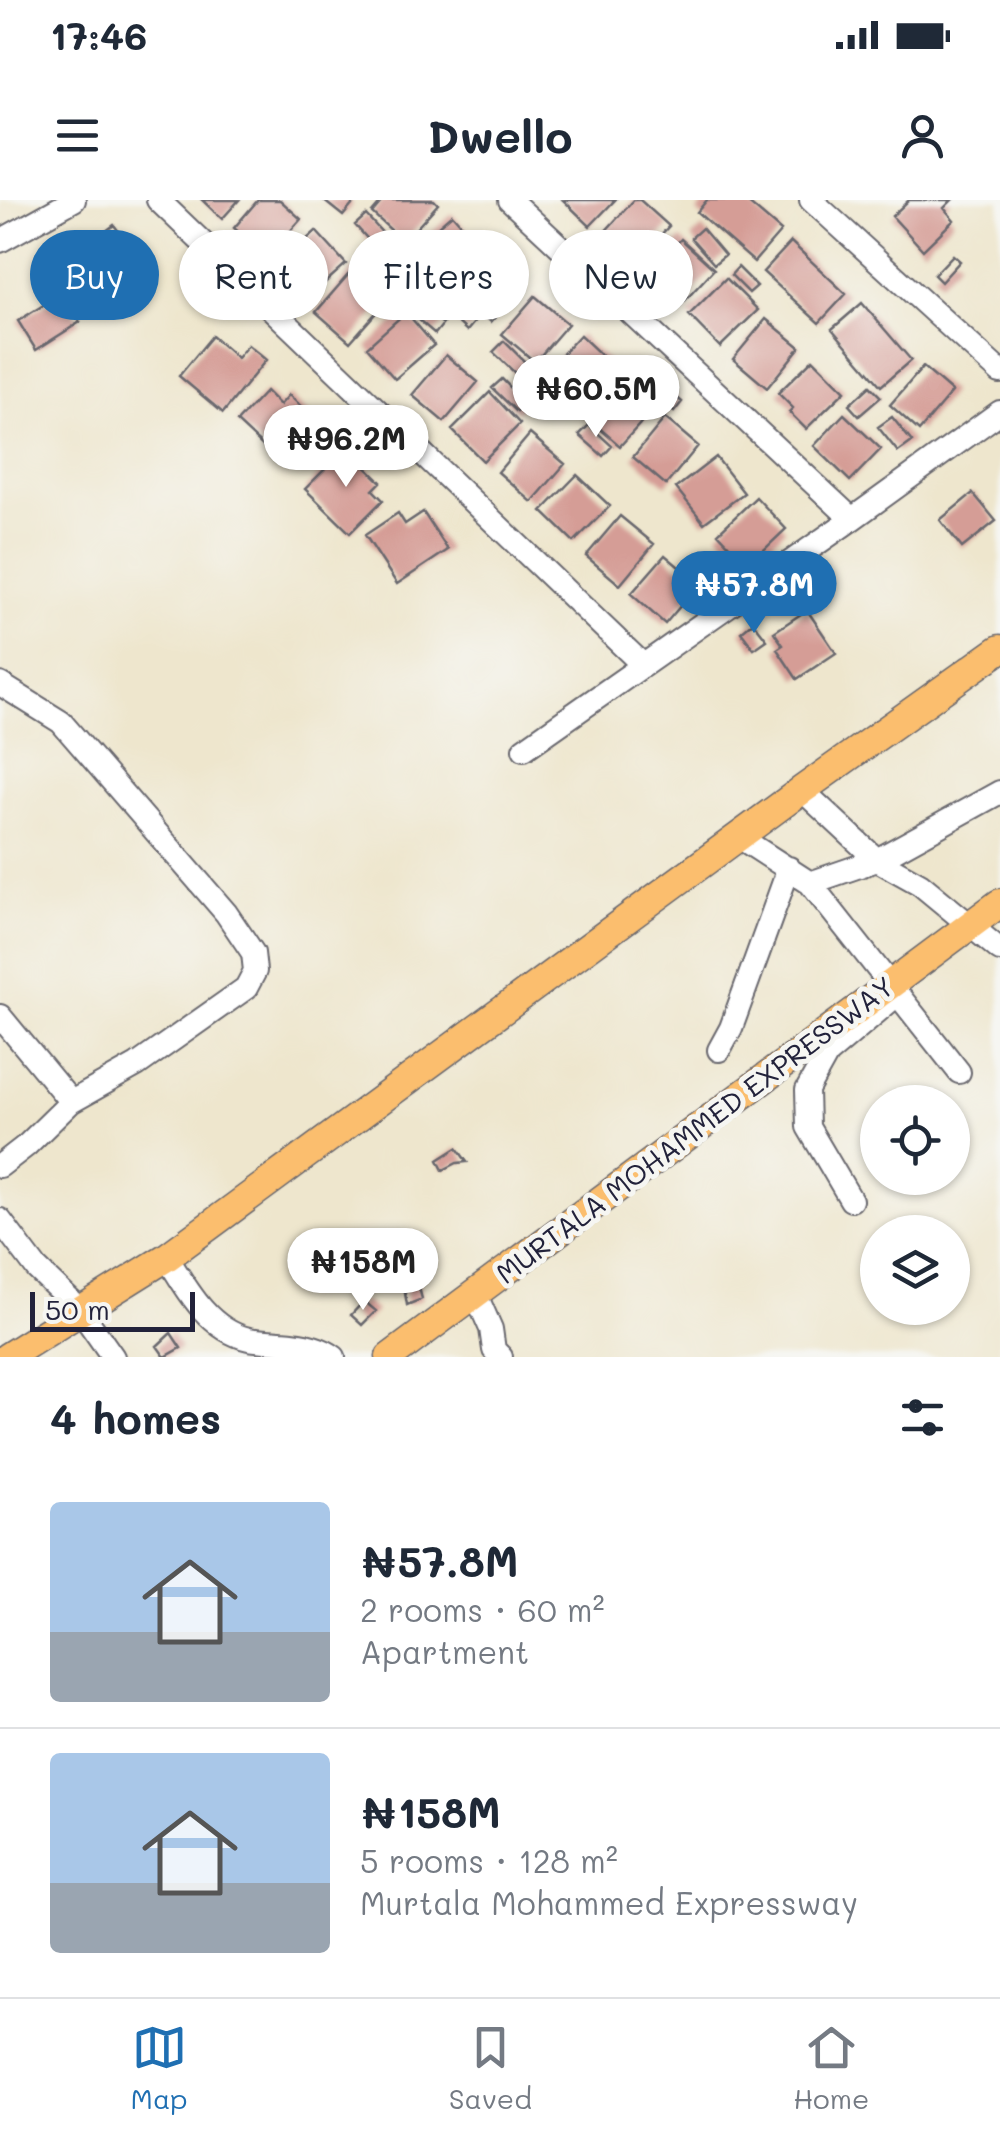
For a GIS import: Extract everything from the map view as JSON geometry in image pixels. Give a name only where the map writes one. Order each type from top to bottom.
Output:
[{"type":"main road","points":[[7,1357],[167,1257],[1000,649]]},
{"type":"main road","name":"MURTALA MOHAMMED EXPRESSWAY","points":[[390,1357],[894,989],[1000,904]]},
{"type":"street","points":[[0,240],[74,200]]},
{"type":"street","points":[[158,200],[643,665]]},
{"type":"street","points":[[510,200],[852,520]]},
{"type":"street","points":[[811,200],[1000,372]]},
{"type":"street","points":[[524,749],[1000,412]]},
{"type":"street","points":[[0,684],[60,722],[226,913],[253,953],[255,971],[246,988],[137,1065],[71,1102],[0,1166]]},
{"type":"street","points":[[802,790],[876,860],[920,884],[1000,950]]},
{"type":"street","points":[[810,883],[876,860],[1000,792]]},
{"type":"street","points":[[739,836],[810,883],[959,1072]]},
{"type":"street","points":[[719,1050],[789,868]]},
{"type":"street","points":[[851,1200],[808,1127],[807,1090],[827,1054],[894,989]]},
{"type":"street","points":[[0,1016],[71,1102]]},
{"type":"street","points":[[0,1220],[37,1269],[80,1310],[113,1357]]},
{"type":"street","points":[[167,1257],[192,1297],[224,1330],[254,1348],[292,1342],[334,1357]]},
{"type":"street","points":[[476,1294],[491,1329],[490,1355]]},
{"type":"building","points":[[202,200],[239,200],[222,219]]},
{"type":"building","points":[[258,200],[280,200],[301,219],[291,230],[234,228]]},
{"type":"building","points":[[323,200],[348,200],[353,204],[343,216]]},
{"type":"building","points":[[383,200],[434,200],[438,204],[415,230],[391,230],[372,213]]},
{"type":"building","points":[[563,200],[615,200],[590,226]]},
{"type":"building","points":[[634,200],[640,200],[669,226],[665,230],[606,230]]},
{"type":"building","points":[[707,200],[745,200],[781,231],[754,262],[697,212]]},
{"type":"building","points":[[909,200],[952,200],[944,208],[954,220],[923,250],[892,216]]},
{"type":"building","points":[[452,214],[466,230],[434,230]]},
{"type":"building","points":[[366,215],[380,230],[360,230],[355,225]]},
{"type":"building","points":[[702,228],[725,255],[714,264],[693,236]]},
{"type":"building","points":[[791,242],[846,294],[819,323],[763,272]]},
{"type":"building","points":[[328,244],[346,264],[328,280]]},
{"type":"building","points":[[693,250],[714,269],[693,292]]},
{"type":"building","points":[[953,255],[960,261],[941,282],[934,275]]},
{"type":"building","points":[[738,267],[757,286],[749,293],[731,275]]},
{"type":"building","points":[[348,275],[348,320],[370,320],[350,342],[325,320],[328,298]]},
{"type":"building","points":[[726,278],[758,310],[720,347],[693,319],[693,311]]},
{"type":"building","points":[[535,296],[549,308],[549,320],[568,324],[535,362],[502,334],[514,320],[529,320],[529,303]]},
{"type":"building","points":[[862,303],[911,360],[881,386],[832,329]]},
{"type":"building","points":[[30,314],[30,320],[80,322],[36,350],[18,321]]},
{"type":"building","points":[[766,319],[800,347],[767,388],[733,359]]},
{"type":"building","points":[[397,320],[413,320],[434,345],[395,379],[367,347]]},
{"type":"building","points":[[419,320],[439,320],[443,324],[435,334]]},
{"type":"building","points":[[455,320],[476,320],[467,331]]},
{"type":"building","points":[[580,335],[613,366],[577,405],[544,374]]},
{"type":"building","points":[[212,336],[237,358],[248,345],[266,360],[223,413],[179,376]]},
{"type":"building","points":[[504,341],[528,365],[517,375],[493,352]]},
{"type":"building","points":[[446,355],[478,382],[444,422],[412,395]]},
{"type":"building","points":[[813,359],[845,391],[806,429],[778,393]]},
{"type":"building","points":[[923,367],[952,392],[919,431],[890,405]]},
{"type":"building","points":[[624,378],[656,406],[620,446],[589,419]]},
{"type":"building","points":[[502,379],[526,403],[517,412],[492,388]]},
{"type":"building","points":[[541,379],[566,401],[556,413],[531,390]]},
{"type":"building","points":[[870,386],[881,397],[859,416],[849,405]]},
{"type":"building","points":[[668,390],[682,402],[674,412],[659,400]]},
{"type":"building","points":[[266,391],[280,405],[289,395],[322,426],[284,466],[237,422]]},
{"type":"building","points":[[490,392],[520,424],[483,461],[452,430]]},
{"type":"building","points":[[844,414],[881,449],[850,481],[814,446]]},
{"type":"building","points":[[892,417],[912,442],[898,452],[878,427]]},
{"type":"building","points":[[665,418],[698,446],[666,485],[633,457]]},
{"type":"building","points":[[589,425],[612,446],[603,456],[579,435]]},
{"type":"building","points":[[530,434],[565,464],[532,502],[498,472]]},
{"type":"building","points":[[346,448],[381,482],[373,490],[383,500],[350,533],[305,489]]},
{"type":"building","points":[[716,457],[744,493],[704,523],[676,488]]},
{"type":"building","points":[[577,475],[610,506],[574,542],[542,511]]},
{"type":"building","points":[[973,493],[996,521],[962,548],[940,520]]},
{"type":"building","points":[[756,497],[786,529],[748,565],[718,533]]},
{"type":"building","points":[[423,512],[448,550],[397,584],[365,535],[398,513],[405,524]]},
{"type":"building","points":[[620,516],[654,544],[620,585],[586,556]]},
{"type":"building","points":[[665,555],[699,584],[665,624],[631,594]]},
{"type":"building","points":[[807,610],[836,653],[797,679],[777,649],[783,645],[774,632]]},
{"type":"building","points":[[753,622],[767,640],[754,649],[741,632]]},
{"type":"building","points":[[457,1148],[467,1162],[443,1170],[438,1160]]},
{"type":"building","points":[[396,1250],[406,1269],[391,1276],[385,1257]]},
{"type":"building","points":[[416,1276],[422,1299],[407,1305],[403,1281]]},
{"type":"building","points":[[364,1301],[376,1311],[362,1325],[351,1315]]},
{"type":"building","points":[[171,1333],[181,1348],[165,1357],[157,1346]]}]
